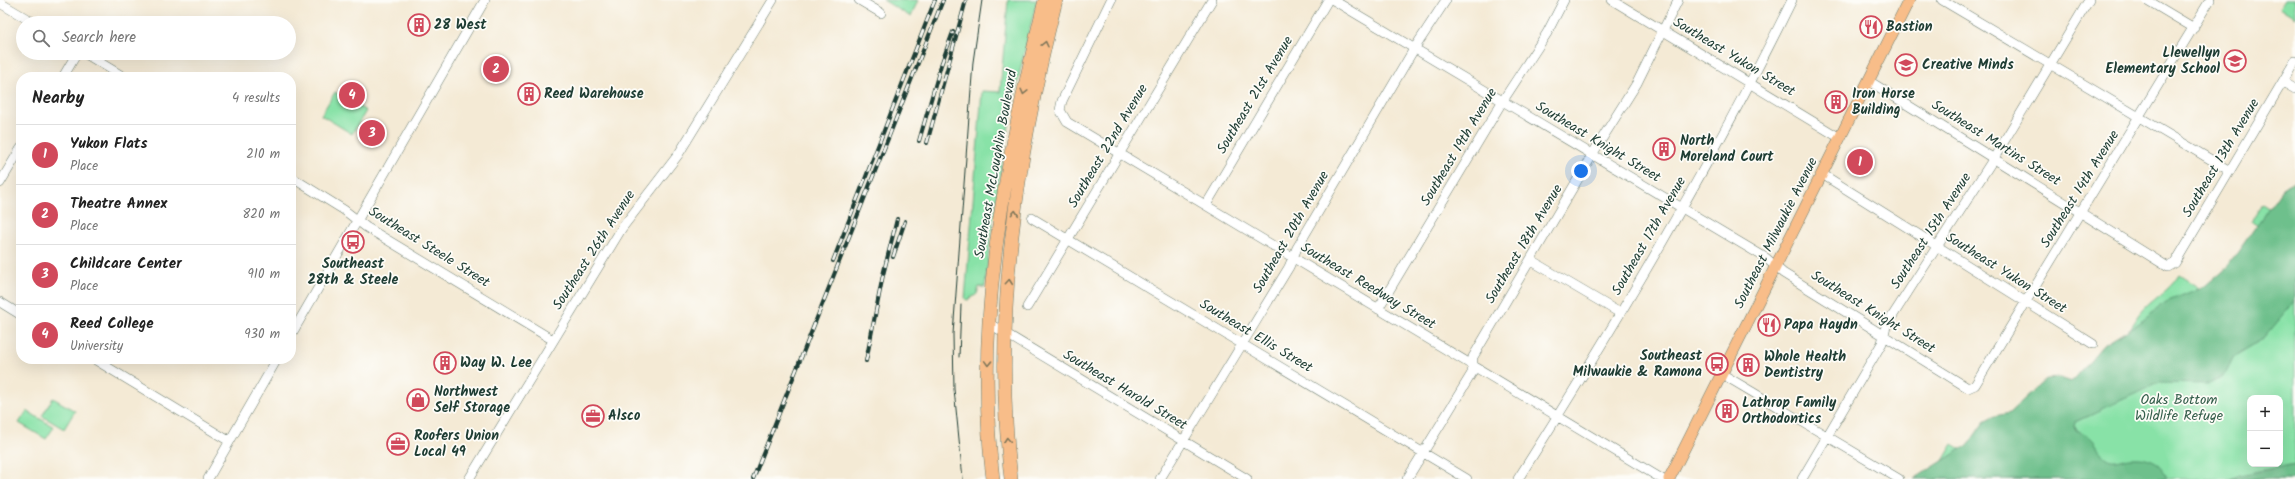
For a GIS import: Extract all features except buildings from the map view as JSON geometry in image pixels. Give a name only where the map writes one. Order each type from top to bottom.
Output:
[{"type":"highway","name":"Southeast McLoughlin Boulevard","points":[[993,479],[988,404],[990,324],[998,234],[1022,98],[1045,0]]},
{"type":"highway","name":"Southeast McLoughlin Boulevard","points":[[1011,479],[1005,408],[1006,334],[1018,183],[1035,85],[1056,0]]},
{"type":"main road","name":"Southeast Milwaukie Avenue","points":[[1669,479],[1909,0]]},
{"type":"street","points":[[296,326],[485,0]]},
{"type":"street","name":"Southeast 26th Avenue","points":[[469,479],[625,222],[678,155],[773,0]]},
{"type":"street","points":[[860,0],[881,13]]},
{"type":"street","name":"Southeast Reedway Street","points":[[1111,0],[1062,101],[1061,115],[1071,125],[1662,479]]},
{"type":"street","name":"Southeast 22nd Avenue","points":[[1027,307],[1212,0]]},
{"type":"street","name":"Southeast 21st Avenue","points":[[1206,205],[1328,0]]},
{"type":"street","name":"Southeast Knight Street","points":[[1333,0],[1766,258],[1776,267],[1968,388]]},
{"type":"street","name":"Southeast 20th Avenue","points":[[1160,479],[1241,343],[1289,267],[1297,248],[1414,49],[1446,0]]},
{"type":"street","name":"Southeast 19th Avenue","points":[[1378,309],[1502,102],[1547,33],[1564,0]]},
{"type":"street","name":"Southeast Yukon Street","points":[[1612,0],[1840,138]]},
{"type":"street","name":"Southeast 18th Avenue","points":[[1406,479],[1472,373],[1473,357],[1637,83],[1678,0]]},
{"type":"street","name":"Southeast 17th Avenue","points":[[1518,479],[1558,416],[1683,208],[1751,84],[1792,0]]},
{"type":"street","points":[[1942,0],[2230,172]]},
{"type":"street","name":"Southeast 15th Avenue","points":[[1802,479],[1882,343],[1886,326],[1994,158],[2089,0]]},
{"type":"street","points":[[2147,0],[2194,28]]},
{"type":"street","name":"Southeast 14th Avenue","points":[[1968,388],[1975,385],[2140,118],[2210,0]]},
{"type":"street","points":[[0,3],[22,16]]},
{"type":"street","points":[[66,72],[73,60]]},
{"type":"street","points":[[96,60],[116,72]]},
{"type":"street","name":"Southeast 13th Avenue","points":[[2168,267],[2175,263],[2295,61]]},
{"type":"street","name":"Southeast Martins Street","points":[[1869,81],[2168,267]]},
{"type":"street","points":[[2283,82],[2295,88]]},
{"type":"street","points":[[0,183],[16,156]]},
{"type":"street","name":"Southeast Yukon Street","points":[[1822,174],[2093,344]]},
{"type":"street","name":"Southeast Steele Street","points":[[296,180],[553,340]]},
{"type":"street","name":"Southeast Ellis Street","points":[[1032,218],[1466,479]]},
{"type":"street","points":[[1530,260],[1620,313]]},
{"type":"street","points":[[0,302],[16,312]]},
{"type":"street","name":"Southeast Harold Street","points":[[990,324],[1247,479]]},
{"type":"street","points":[[102,364],[229,441]]},
{"type":"street","points":[[208,479],[274,364]]},
{"type":"street","points":[[1722,374],[1899,479]]},
{"type":"green space","points":[[883,0],[918,0],[911,17]]},
{"type":"green space","points":[[1008,0],[1037,0],[1020,71],[1006,143],[994,215],[985,287],[979,287],[977,294],[968,300],[965,299],[982,91],[1000,92]]},
{"type":"green space","points":[[2285,0],[2295,0],[2295,17],[2280,8]]},
{"type":"green space","points":[[335,92],[366,111],[352,134],[321,115]]},
{"type":"green space","name":"Oaks Bottom Wildlife Refuge","points":[[2295,180],[2295,479],[1932,479],[1953,444],[1991,467],[2041,450],[2080,433],[2074,426],[2075,422],[2092,414],[2119,350],[2132,326],[2144,309],[2170,286],[2179,275],[2213,297],[2258,225],[2252,221],[2262,204],[2270,209],[2282,189]]},
{"type":"green space","points":[[2295,180],[2295,301],[2263,339],[2233,357],[2223,377],[2209,384],[2158,383],[2075,422],[2074,427],[2091,438],[2108,460],[2114,461],[2129,458],[2143,458],[2154,462],[2162,468],[2167,479],[1914,479],[1968,445],[1984,422],[1995,416],[2009,413],[2046,379],[2060,378],[2072,382],[2102,346],[2141,322],[2166,302],[2205,286],[2228,266],[2282,189]]},
{"type":"green space","points":[[53,398],[75,411],[64,429],[42,416]]},
{"type":"green space","points":[[27,411],[54,427],[46,439],[19,423]]},
{"type":"green space","points":[[2295,464],[2295,479],[2230,479],[2240,475]]},
{"type":"tram line","points":[[963,479],[954,389],[953,334],[973,62],[982,0]]},
{"type":"tram line","points":[[959,357],[961,305]]},
{"type":"railway","points":[[833,261],[935,0]]},
{"type":"railway","points":[[753,479],[943,0]]},
{"type":"railway","points":[[927,143],[966,0]]},
{"type":"railway","points":[[919,141],[941,65],[953,32]]},
{"type":"railway","points":[[866,361],[883,275],[897,219]]},
{"type":"railway","points":[[893,257],[905,221]]},
{"type":"place","name":"28 West","points":[[419,25]]},
{"type":"place","name":"Bastion","points":[[1871,27]]},
{"type":"place","name":"Llewellyn Elementary School","points":[[2235,61]]},
{"type":"place","name":"Creative Minds","points":[[1906,65]]},
{"type":"place","name":"Theatre Annex","points":[[496,69]]},
{"type":"place","name":"Reed Warehouse","points":[[529,94]]},
{"type":"place","name":"Reed College","points":[[352,95]]},
{"type":"place","name":"Iron Horse Building","points":[[1836,102]]},
{"type":"place","name":"Childcare Center","points":[[372,133]]},
{"type":"place","name":"North Moreland Court","points":[[1664,149]]},
{"type":"place","name":"Yukon Flats","points":[[1860,162]]},
{"type":"place","name":"Southeast 28th & Steele","points":[[353,242]]},
{"type":"place","name":"Papa Haydn","points":[[1769,325]]},
{"type":"place","name":"Way W. Lee","points":[[445,363]]},
{"type":"place","name":"Southeast Milwaukie & Ramona","points":[[1717,364]]},
{"type":"place","name":"Whole Health Dentistry","points":[[1748,365]]},
{"type":"place","name":"Northwest Self Storage","points":[[418,400]]},
{"type":"place","name":"Lathrop Family Orthodontics","points":[[1727,411]]},
{"type":"place","name":"Alsco","points":[[593,416]]},
{"type":"place","name":"Roofers Union Local 49","points":[[398,444]]}]
